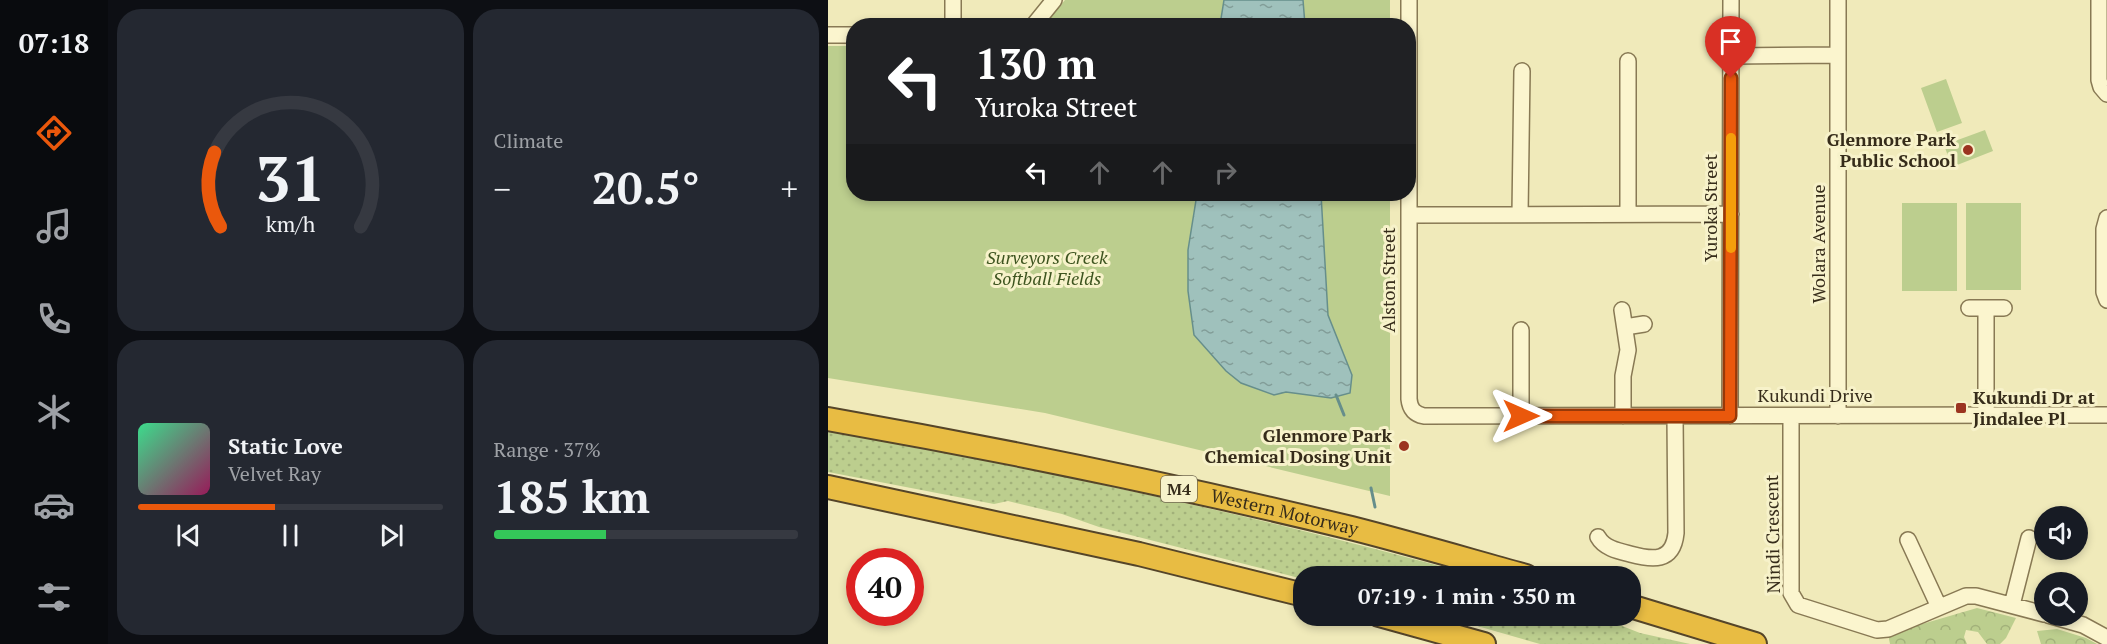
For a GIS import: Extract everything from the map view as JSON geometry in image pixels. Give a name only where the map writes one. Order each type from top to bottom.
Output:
[{"type":"highway","name":"Western Motorway","points":[[828,419],[1154,483],[1353,529],[1489,566]]},
{"type":"highway","points":[[828,487],[1139,554],[1293,592]]},
{"type":"highway","points":[[1641,609],[1755,644]]},
{"type":"highway","points":[[1419,626],[1484,644]]},
{"type":"street","points":[[953,0],[953,18]]},
{"type":"street","points":[[1039,18],[1054,0]]},
{"type":"street","name":"Alston Street","points":[[1409,0],[1409,18]]},
{"type":"street","name":"Yuroka Street","points":[[1730,416],[1731,0]]},
{"type":"street","name":"Wolara Avenue","points":[[1838,0],[1838,416]]},
{"type":"street","points":[[2099,0],[2099,80],[2107,94]]},
{"type":"street","points":[[828,35],[846,34]]},
{"type":"street","points":[[1731,56],[1838,55]]},
{"type":"street","points":[[1628,61],[1628,214]]},
{"type":"street","points":[[1520,214],[1522,71]]},
{"type":"street","name":"Alston Street","points":[[1409,201],[1409,399],[1411,409],[1415,413]]},
{"type":"street","points":[[1409,215],[1731,214]]},
{"type":"street","points":[[2107,218],[2104,229],[2104,292],[2107,300]]},
{"type":"street","points":[[1969,308],[2004,308]]},
{"type":"street","points":[[1986,308],[1986,416]]},
{"type":"street","points":[[1622,310],[1628,350],[1623,376],[1623,416]]},
{"type":"street","points":[[1625,327],[1644,324]]},
{"type":"street","points":[[1521,330],[1521,416]]},
{"type":"street","name":"Kukundi Drive","points":[[1415,413],[1424,416],[2107,415]]},
{"type":"street","points":[[1598,537],[1602,543],[1611,548],[1646,558],[1660,557],[1671,549],[1676,533],[1676,416]]},
{"type":"street","name":"Nindi Crescent","points":[[1791,416],[1791,593],[1795,602],[1801,607],[1877,630],[1888,629],[1961,597],[1971,595],[2034,611]]},
{"type":"street","points":[[2012,605],[2029,538]]},
{"type":"street","points":[[1908,540],[1939,607]]},
{"type":"street","name":"Nindi Crescent","points":[[2086,626],[2107,638]]},
{"type":"green space","points":[[1065,0],[1390,0],[1390,18],[1050,18]]},
{"type":"green space","name":"Surveyors Creek Softball Fields","points":[[828,46],[846,46],[846,201],[1390,201],[1390,496],[1045,413],[828,378]]},
{"type":"green space","points":[[1946,79],[1962,123],[1937,132],[1921,88]]},
{"type":"green space","points":[[1985,130],[1993,151],[1952,167],[1944,145]]},
{"type":"green space","points":[[1902,203],[1957,203],[1957,291],[1902,291]]},
{"type":"green space","points":[[1966,203],[2021,203],[2021,290],[1966,290]]},
{"type":"green space","points":[[828,431],[1073,478],[1235,514],[1440,566],[1293,566],[1293,576],[1099,527],[1062,514],[1008,501],[994,504],[828,472]]},
{"type":"green space","points":[[1977,608],[2016,618],[2006,638],[2000,644],[1987,644],[1978,632],[1966,630],[1964,637],[1967,644],[1890,644],[1888,634]]},
{"type":"green space","points":[[1477,626],[1622,626],[1640,633],[1690,644],[1540,644]]},
{"type":"green space","points":[[2057,629],[2097,644],[2041,644],[2037,631]]},
{"type":"water","points":[[1224,0],[1303,0],[1304,18],[1221,18]]},
{"type":"water","points":[[1196,201],[1321,201],[1328,315],[1352,375],[1350,393],[1331,398],[1286,392],[1274,395],[1241,383],[1226,371],[1194,335],[1188,291],[1188,250]]},
{"type":"waterway","points":[[1336,395],[1344,415]]},
{"type":"waterway","points":[[1371,488],[1375,507]]},
{"type":"slow traffic","points":[[1731,138],[1731,248]]},
{"type":"place","name":"Glenmore Park Public School","points":[[1968,150]]},
{"type":"place","name":"Kukundi Dr at Jindalee Pl","points":[[1961,408]]},
{"type":"place","name":"Glenmore Park Chemical Dosing Unit","points":[[1404,446]]},
{"type":"route","points":[[1521,416],[1730,416],[1731,78]]}]
